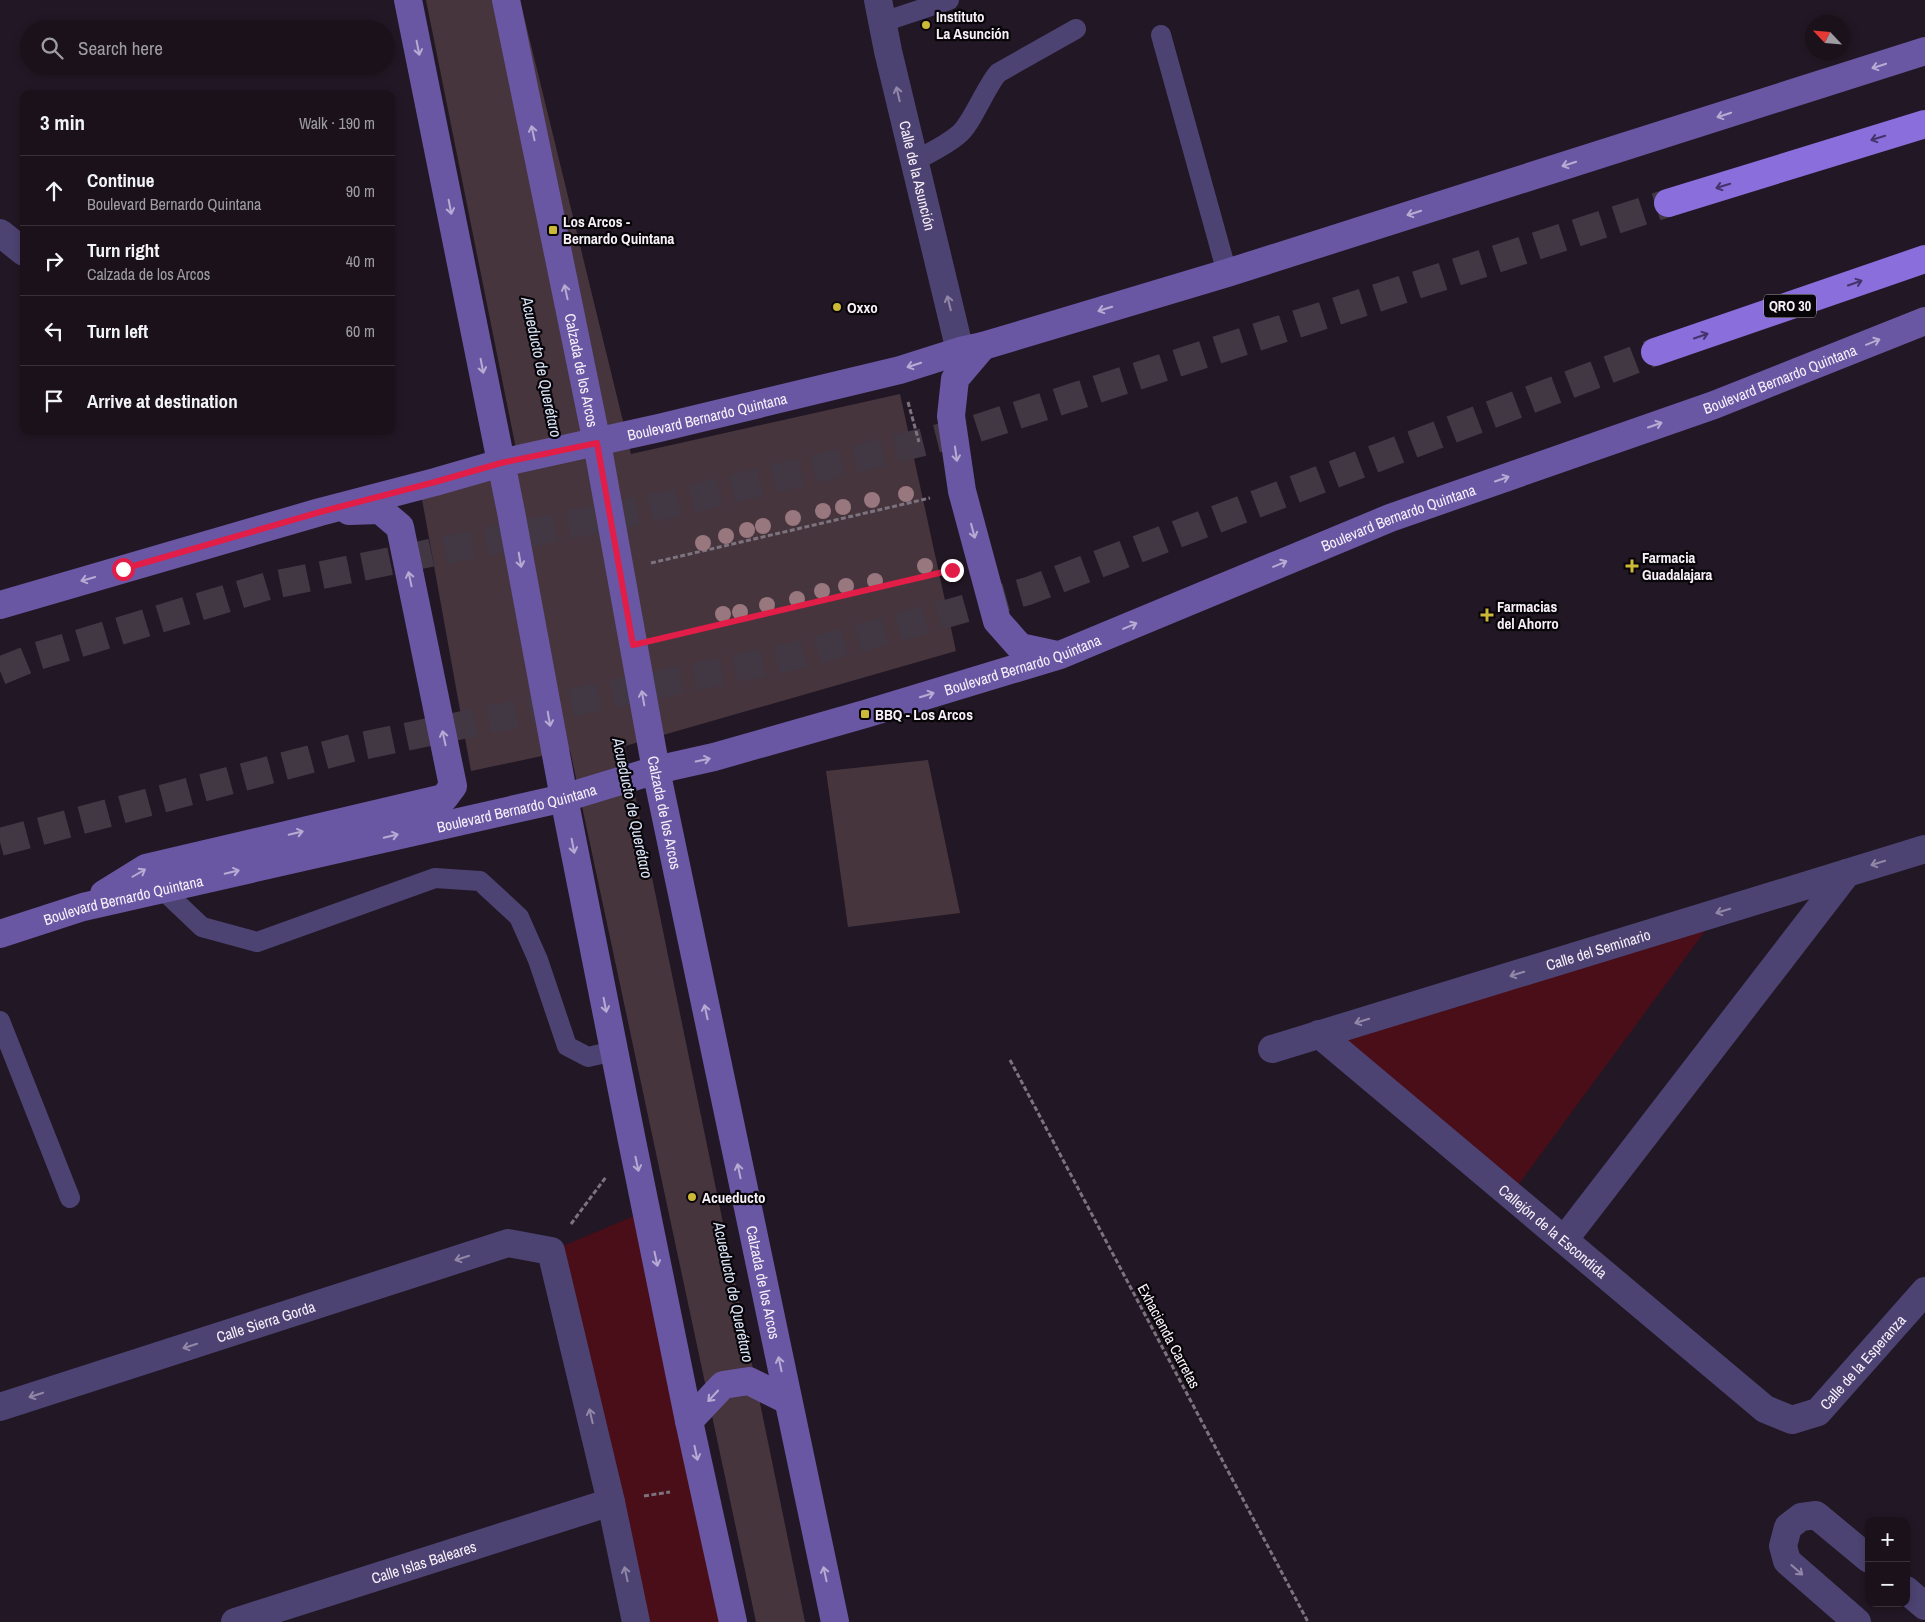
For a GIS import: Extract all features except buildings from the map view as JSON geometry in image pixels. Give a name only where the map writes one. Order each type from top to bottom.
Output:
[{"type":"highway","points":[[1668,203],[1925,124]]},
{"type":"highway","name":"QRO 30","points":[[1655,352],[1925,259]]},
{"type":"main road","points":[[408,0],[501,463],[564,798],[632,1141],[689,1421],[733,1622]]},
{"type":"main road","name":"Calzada de los Arcos","points":[[506,0],[597,443],[656,770],[835,1622]]},
{"type":"main road","name":"Boulevard Bernardo Quintana","points":[[0,605],[320,512],[501,463],[597,443],[900,370],[1227,273],[1925,51]]},
{"type":"main road","name":"Boulevard Bernardo Quintana","points":[[0,934],[83,907],[564,798],[656,770],[723,755],[1060,655],[1390,518],[1714,405],[1925,321]]},
{"type":"main road","points":[[972,348],[955,379],[951,416],[962,491],[997,621],[1020,647],[1060,655]]},
{"type":"main road","points":[[83,907],[146,868],[444,798],[454,786],[400,527],[380,510],[320,512]]},
{"type":"main road","points":[[689,1421],[723,1385],[749,1381],[787,1400]]},
{"type":"street","name":"Calle de la Asunción","points":[[881,11],[914,161],[972,348]]},
{"type":"street","points":[[0,233],[20,249]]},
{"type":"street","name":"Calle del Seminario","points":[[1272,1049],[1925,849]]},
{"type":"street","points":[[1564,1240],[1847,873]]},
{"type":"street","name":"Callejón de la Escondida","points":[[1318,1034],[1765,1409],[1792,1420]]},
{"type":"street","name":"Calle Sierra Gorda","points":[[0,1407],[508,1243],[542,1249]]},
{"type":"street","points":[[542,1249],[612,1502],[636,1622]]},
{"type":"street","name":"Calle de la Esperanza","points":[[1792,1420],[1818,1412],[1925,1291]]},
{"type":"street","name":"Calle Islas Baleares","points":[[235,1622],[612,1502]]},
{"type":"street","points":[[1857,1622],[1787,1561],[1783,1546],[1788,1527],[1801,1517],[1816,1516],[1865,1556]]},
{"type":"street","points":[[1910,1593],[1925,1606]]},
{"type":"lane","points":[[881,11],[949,0]]},
{"type":"lane","points":[[914,161],[959,135],[965,128],[988,84],[998,73],[1076,29]]},
{"type":"lane","points":[[1161,35],[1227,273]]},
{"type":"lane","points":[[162,889],[202,927],[257,942],[434,878],[480,881],[519,917],[538,960],[567,1046],[588,1057],[614,1051]]},
{"type":"lane","points":[[0,1021],[70,1198]]},
{"type":"path","points":[[620,571],[933,498]]},
{"type":"path","points":[[633,645],[952,570]]},
{"type":"path","name":"Exhacienda Carretas","points":[[1010,1060],[1308,1622]]},
{"type":"path","points":[[542,1249],[632,1141]]},
{"type":"path","points":[[612,1502],[703,1486]]},
{"type":"shaded area","points":[[1722,908],[1507,1200],[1319,1034]]},
{"type":"shaded area","points":[[646,1211],[733,1622],[636,1622],[551,1251]]},
{"type":"tunnel","points":[[0,671],[34,657],[268,586],[671,504],[972,430],[1668,203]]},
{"type":"tunnel","points":[[0,842],[352,748],[795,656],[1028,591],[1655,352]]},
{"type":"place","name":"Instituto La Asunción","points":[[926,25]]},
{"type":"place","name":"Los Arcos - Bernardo Quintana","points":[[553,230]]},
{"type":"place","name":"Oxxo","points":[[837,307]]},
{"type":"place","name":"Farmacia Guadalajara","points":[[1632,566]]},
{"type":"place","name":"Farmacias del Ahorro","points":[[1487,615]]},
{"type":"place","name":"BBQ - Los Arcos","points":[[865,714]]},
{"type":"place","name":"Acueducto","points":[[692,1197]]},
{"type":"route","points":[[123,569],[320,512],[501,463],[597,443],[633,645],[952,570]]},
{"type":"water label","name":"Acueducto de Querétaro","points":[[542,367]]},
{"type":"water label","name":"Acueducto de Querétaro","points":[[633,808]]},
{"type":"water label","name":"Acueducto de Querétaro","points":[[734,1292]]}]
